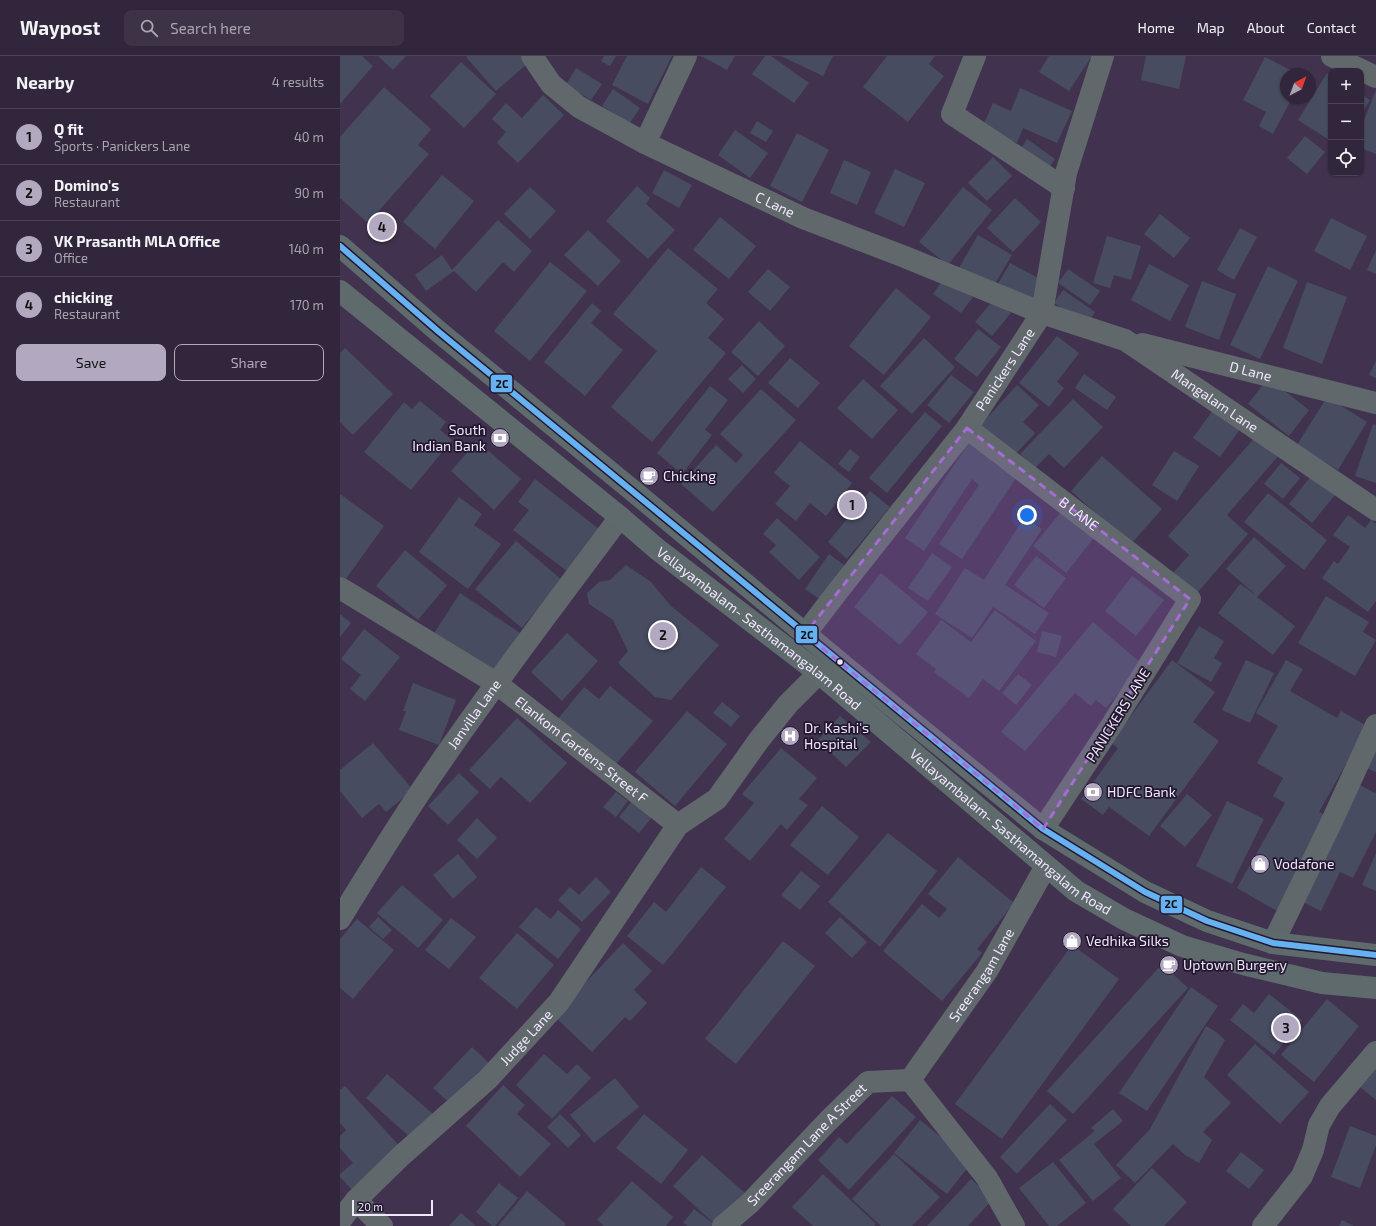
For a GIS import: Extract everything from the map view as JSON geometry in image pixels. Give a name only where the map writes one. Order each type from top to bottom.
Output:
[{"type":"main road","name":"Vellayambalam- Sasthamangalam Road","points":[[340,246],[439,332],[1043,829],[1145,892],[1207,922],[1273,943],[1376,955]]},
{"type":"main road","name":"Vellayambalam- Sasthamangalam Road","points":[[340,291],[620,517],[657,549],[819,673],[1076,891],[1124,919],[1182,946],[1243,964],[1322,983],[1376,988]]},
{"type":"street","name":"C Lane","points":[[532,56],[551,84],[579,107],[645,143],[803,218],[905,256],[1042,313]]},
{"type":"street","points":[[645,143],[686,56]]},
{"type":"street","points":[[976,56],[952,114],[1064,188]]},
{"type":"street","name":"Panickers Lane","points":[[806,634],[838,590],[967,428],[1042,313],[1066,173],[1103,56]]},
{"type":"street","points":[[1332,56],[1376,77]]},
{"type":"street","name":"Mangalam Lane","points":[[1042,313],[1125,340],[1376,510]]},
{"type":"street","name":"D Lane","points":[[1125,340],[1376,403]]},
{"type":"street","name":"B LANE","points":[[967,428],[1190,599]]},
{"type":"street","name":"Janvilla Lane","points":[[340,918],[384,846],[438,765],[496,683],[620,517]]},
{"type":"street","name":"Elankom Gardens Street F","points":[[340,588],[496,683],[678,825]]},
{"type":"street","name":"PANICKERS LANE","points":[[1043,829],[1113,723],[1190,599]]},
{"type":"street","points":[[678,825],[717,799],[759,740],[788,704],[819,673]]},
{"type":"street","points":[[1273,943],[1332,821],[1376,725]]},
{"type":"street","name":"Judge Lane","points":[[340,1221],[356,1200],[401,1156],[488,1079],[560,1002],[678,825]]},
{"type":"street","name":"Sreerangam lane","points":[[910,1080],[987,971],[1046,866]]},
{"type":"street","points":[[1263,1226],[1302,1176],[1312,1150],[1319,1125],[1330,1106],[1376,1052]]},
{"type":"street","points":[[910,1080],[987,1178],[1014,1226]]},
{"type":"street","name":"Sreerangam Lane A Street","points":[[723,1226],[750,1203],[828,1121],[868,1082],[910,1080]]},
{"type":"street","points":[[356,1200],[382,1226]]},
{"type":"highlighted area","points":[[967,428],[1190,599],[1043,829],[805,634]]},
{"type":"building","points":[[340,56],[362,56],[373,66],[340,104]]},
{"type":"building","points":[[378,56],[406,56],[393,70]]},
{"type":"building","points":[[522,56],[528,63],[496,91],[466,57]]},
{"type":"building","points":[[604,56],[616,56],[610,66],[601,61]]},
{"type":"building","points":[[627,56],[672,56],[648,104],[612,85]]},
{"type":"building","points":[[701,56],[735,56],[727,70]]},
{"type":"building","points":[[765,56],[771,56],[809,83],[794,103],[752,74]]},
{"type":"building","points":[[781,56],[833,56],[823,76]]},
{"type":"building","points":[[887,56],[935,56],[929,64],[944,76],[908,122],[863,87]]},
{"type":"building","points":[[1049,56],[1092,56],[1069,91],[1039,72]]},
{"type":"building","points":[[1146,56],[1186,56],[1179,89],[1141,80]]},
{"type":"building","points":[[1265,57],[1286,68],[1280,68],[1280,104],[1289,104],[1273,134],[1259,126],[1266,112],[1243,100]]},
{"type":"building","points":[[461,62],[496,94],[464,128],[430,96]]},
{"type":"building","points":[[576,68],[602,84],[591,100],[566,85]]},
{"type":"building","points":[[1328,74],[1328,139],[1298,120],[1308,104],[1316,104],[1316,91]]},
{"type":"building","points":[[384,87],[431,129],[418,145],[429,154],[368,223],[340,198],[340,137]]},
{"type":"building","points":[[1020,88],[1072,111],[1057,143],[1023,128],[1017,143],[982,128],[993,103],[1011,111]]},
{"type":"building","points":[[613,89],[640,108],[629,124],[602,106]]},
{"type":"building","points":[[1376,90],[1376,154],[1364,149],[1364,120]]},
{"type":"building","points":[[543,95],[564,115],[518,163],[497,143],[506,132],[492,119],[506,103],[522,118]]},
{"type":"building","points":[[1364,96],[1370,100],[1364,109]]},
{"type":"building","points":[[757,121],[773,131],[766,142],[750,133]]},
{"type":"building","points":[[735,130],[768,153],[750,178],[718,155]]},
{"type":"building","points":[[797,133],[829,150],[802,202],[770,186]]},
{"type":"building","points":[[1305,136],[1325,152],[1307,174],[1287,158]]},
{"type":"building","points":[[1027,139],[1055,159],[1044,175],[1016,156]]},
{"type":"building","points":[[993,157],[1012,176],[987,201],[968,183]]},
{"type":"building","points":[[844,160],[871,172],[857,205],[830,193]]},
{"type":"building","points":[[895,169],[925,183],[904,227],[874,213]]},
{"type":"building","points":[[664,170],[692,185],[679,208],[652,193]]},
{"type":"building","points":[[442,175],[474,201],[435,249],[403,222]]},
{"type":"building","points":[[637,186],[650,198],[646,204],[675,230],[648,259],[606,221]]},
{"type":"building","points":[[530,187],[556,211],[530,239],[504,214]]},
{"type":"building","points":[[963,187],[992,210],[948,265],[919,242]]},
{"type":"building","points":[[1015,198],[1041,222],[1013,252],[987,228]]},
{"type":"building","points":[[1160,214],[1190,238],[1174,258],[1144,234]]},
{"type":"building","points":[[720,217],[756,246],[729,279],[693,250]]},
{"type":"building","points":[[1331,218],[1367,236],[1350,270],[1314,251]]},
{"type":"building","points":[[498,220],[532,251],[514,272],[503,262],[476,292],[454,271],[426,291],[415,275],[442,255],[452,270]]},
{"type":"building","points":[[1240,228],[1257,237],[1234,280],[1217,270]]},
{"type":"building","points":[[588,230],[621,261],[598,286],[564,255]]},
{"type":"building","points":[[978,235],[1012,255],[993,287],[959,268]]},
{"type":"building","points":[[1107,236],[1141,246],[1131,280],[1114,275],[1110,288],[1093,283]]},
{"type":"building","points":[[668,248],[718,289],[706,303],[724,319],[708,338],[726,353],[652,442],[611,407],[657,351],[613,314]]},
{"type":"building","points":[[1376,250],[1376,274],[1367,270]]},
{"type":"building","points":[[550,262],[587,291],[530,361],[494,331]]},
{"type":"building","points":[[1010,263],[1044,281],[1032,304],[997,286]]},
{"type":"building","points":[[1149,264],[1189,285],[1170,321],[1131,300]]},
{"type":"building","points":[[1268,266],[1298,281],[1260,359],[1230,345]]},
{"type":"building","points":[[768,269],[790,287],[770,311],[748,292]]},
{"type":"building","points":[[1068,269],[1100,291],[1090,305],[1058,283]]},
{"type":"building","points":[[944,278],[973,297],[961,313],[933,294]]},
{"type":"building","points":[[1202,281],[1236,294],[1219,340],[1185,327]]},
{"type":"building","points":[[1307,282],[1347,297],[1322,364],[1283,348]]},
{"type":"building","points":[[896,288],[931,317],[884,375],[849,346]]},
{"type":"building","points":[[1063,290],[1095,312],[1086,326],[1054,303]]},
{"type":"building","points":[[994,299],[1011,313],[992,336],[975,322]]},
{"type":"building","points":[[592,303],[601,311],[591,323],[623,350],[585,396],[544,362]]},
{"type":"building","points":[[759,321],[785,346],[758,376],[731,352]]},
{"type":"building","points":[[978,329],[1001,347],[977,377],[954,359]]},
{"type":"building","points":[[1057,336],[1079,353],[1057,382],[1064,388],[1049,407],[1019,383]]},
{"type":"building","points":[[924,338],[955,367],[912,414],[880,386]]},
{"type":"building","points":[[345,348],[393,394],[353,435],[340,422],[340,353]]},
{"type":"building","points":[[790,358],[820,383],[798,408],[768,383]]},
{"type":"building","points":[[1376,361],[1376,378],[1369,375]]},
{"type":"building","points":[[742,365],[756,379],[743,393],[728,379]]},
{"type":"building","points":[[1084,374],[1116,397],[1107,410],[1075,388]]},
{"type":"building","points":[[951,375],[974,392],[949,423],[927,405]]},
{"type":"building","points":[[1268,378],[1309,410],[1289,436],[1248,404]]},
{"type":"building","points":[[863,379],[898,410],[872,439],[837,408]]},
{"type":"building","points":[[1017,385],[1039,405],[1023,422],[1035,433],[1012,458],[978,428]]},
{"type":"building","points":[[710,386],[728,400],[705,430],[712,435],[682,474],[657,453]]},
{"type":"building","points":[[761,389],[796,420],[713,512],[681,484],[716,445],[736,463],[743,455],[720,434]]},
{"type":"building","points":[[1327,397],[1367,422],[1338,470],[1297,445]]},
{"type":"building","points":[[1073,399],[1103,427],[1064,468],[1049,454],[1035,468],[1020,454]]},
{"type":"building","points":[[420,401],[446,422],[440,430],[452,440],[411,490],[364,452],[404,402],[412,409]]},
{"type":"building","points":[[1216,406],[1243,425],[1220,457],[1193,438]]},
{"type":"building","points":[[925,412],[942,426],[887,493],[869,478]]},
{"type":"building","points":[[1373,424],[1376,425],[1376,483],[1355,476]]},
{"type":"building","points":[[1259,433],[1281,453],[1227,515],[1248,534],[1197,593],[1173,573],[1189,555],[1168,536]]},
{"type":"building","points":[[973,437],[996,453],[991,461],[1016,478],[962,559],[939,544],[979,485],[972,479],[924,551],[905,538]]},
{"type":"building","points":[[477,441],[521,479],[494,510],[451,471]]},
{"type":"building","points":[[800,441],[852,483],[826,516],[810,503],[796,521],[775,504],[790,486],[774,473]]},
{"type":"building","points":[[850,449],[860,457],[849,472],[838,464]]},
{"type":"building","points":[[1174,451],[1199,466],[1177,501],[1152,485]]},
{"type":"building","points":[[1102,456],[1162,509],[1131,544],[1071,491]]},
{"type":"building","points":[[1281,463],[1300,478],[1283,499],[1264,484]]},
{"type":"building","points":[[1311,476],[1335,495],[1312,523],[1289,504]]},
{"type":"building","points":[[535,479],[604,533],[572,575],[513,530],[529,510],[518,502]]},
{"type":"building","points":[[870,491],[890,507],[847,559],[828,542]]},
{"type":"building","points":[[1268,493],[1327,540],[1304,570],[1244,522]]},
{"type":"building","points":[[340,494],[384,526],[340,587]]},
{"type":"building","points":[[459,497],[482,514],[474,525],[501,544],[468,589],[419,552]]},
{"type":"building","points":[[1061,512],[1094,538],[1066,573],[1033,546]]},
{"type":"building","points":[[1348,515],[1365,528],[1371,520],[1376,524],[1376,601],[1368,612],[1322,578],[1334,561],[1338,564],[1350,547],[1333,535]]},
{"type":"building","points":[[777,518],[820,557],[799,580],[769,552],[776,545],[763,534]]},
{"type":"building","points":[[1024,518],[1042,529],[1005,585],[1049,613],[1035,634],[993,607],[972,638],[935,614],[965,568],[984,580]]},
{"type":"building","points":[[1254,537],[1286,566],[1257,597],[1295,626],[1273,655],[1218,613],[1240,584],[1256,595],[1226,569]]},
{"type":"building","points":[[516,541],[562,580],[522,628],[475,589]]},
{"type":"building","points":[[405,550],[447,585],[418,620],[376,586]]},
{"type":"building","points":[[932,553],[952,567],[928,601],[908,588]]},
{"type":"building","points":[[829,554],[848,568],[825,603],[805,589]]},
{"type":"building","points":[[1036,556],[1066,578],[1044,608],[1014,585]]},
{"type":"building","points":[[626,565],[651,582],[671,606],[719,645],[671,700],[655,697],[618,663],[628,651],[613,620],[589,604],[587,593],[599,582],[610,580]]},
{"type":"building","points":[[881,573],[928,612],[900,645],[854,607]]},
{"type":"building","points":[[1132,576],[1164,600],[1136,636],[1105,611]]},
{"type":"building","points":[[460,593],[523,635],[495,677],[433,635]]},
{"type":"building","points":[[1326,596],[1369,622],[1363,632],[1376,640],[1355,676],[1298,643]]},
{"type":"building","points":[[995,610],[1036,641],[999,691],[983,679],[969,698],[934,672],[936,669],[916,654],[941,620],[971,642]]},
{"type":"building","points":[[340,614],[351,623],[340,637]]},
{"type":"building","points":[[1093,622],[1142,664],[1106,708],[1096,700],[1091,706],[1075,693],[1025,751],[1001,732]]},
{"type":"building","points":[[1199,626],[1224,641],[1214,658],[1222,663],[1211,682],[1177,663]]},
{"type":"building","points":[[364,629],[400,657],[365,701],[350,689],[361,675],[341,659]]},
{"type":"building","points":[[1042,631],[1062,636],[1056,657],[1037,652]]},
{"type":"building","points":[[567,633],[598,661],[562,701],[531,672]]},
{"type":"building","points":[[1172,660],[1215,692],[1193,722],[1219,741],[1149,836],[1109,807],[1103,815],[1081,799],[1118,748],[1111,743]]},
{"type":"building","points":[[1246,660],[1274,673],[1250,723],[1222,710]]},
{"type":"building","points":[[1286,660],[1303,669],[1290,691],[1337,718],[1341,711],[1367,726],[1319,812],[1330,818],[1277,911],[1237,888],[1285,803],[1273,796],[1283,778],[1257,763],[1278,726],[1256,713]]},
{"type":"building","points":[[1018,674],[1032,685],[1016,705],[1002,693]]},
{"type":"building","points":[[413,683],[456,700],[439,745],[399,730],[406,711],[403,711]]},
{"type":"building","points":[[610,686],[653,721],[615,765],[558,719],[584,687],[599,699]]},
{"type":"building","points":[[722,702],[740,716],[731,727],[713,713]]},
{"type":"building","points":[[687,711],[727,744],[675,806],[635,772]]},
{"type":"building","points":[[840,716],[871,742],[846,767],[818,740]]},
{"type":"building","points":[[517,718],[567,763],[530,803],[501,777],[490,789],[469,770]]},
{"type":"building","points":[[1376,737],[1376,772],[1364,767]]},
{"type":"building","points":[[373,743],[413,790],[386,812],[379,804],[362,818],[340,791],[340,770]]},
{"type":"building","points":[[781,748],[817,778],[799,799],[808,805],[787,830],[781,824],[750,861],[724,839],[754,803],[742,794]]},
{"type":"building","points":[[459,773],[479,792],[448,825],[428,806]]},
{"type":"building","points":[[1354,782],[1375,793],[1376,791],[1376,832],[1353,878],[1340,872],[1321,911],[1299,900]]},
{"type":"building","points":[[616,792],[628,801],[616,817],[603,807]]},
{"type":"building","points":[[1187,794],[1212,815],[1185,847],[1160,826]]},
{"type":"building","points":[[633,800],[653,816],[639,833],[619,817]]},
{"type":"building","points":[[1227,801],[1264,819],[1232,884],[1196,866]]},
{"type":"building","points":[[822,806],[859,837],[828,875],[790,845]]},
{"type":"building","points":[[477,818],[497,838],[477,859],[457,840]]},
{"type":"building","points":[[888,833],[937,871],[880,947],[828,902]]},
{"type":"building","points":[[1376,853],[1376,891],[1362,885]]},
{"type":"building","points":[[458,854],[477,877],[453,899],[433,875]]},
{"type":"building","points":[[958,857],[1014,903],[977,949],[982,953],[942,1001],[883,951],[922,904],[939,918],[947,909],[928,894]]},
{"type":"building","points":[[701,867],[726,887],[663,965],[627,936],[654,902],[666,912]]},
{"type":"building","points":[[801,871],[820,886],[800,910],[781,895]]},
{"type":"building","points":[[596,877],[611,892],[582,922],[558,900],[570,887],[579,895]]},
{"type":"building","points":[[402,885],[443,920],[418,948],[377,913]]},
{"type":"building","points":[[536,907],[551,919],[558,910],[581,929],[558,959],[519,927]]},
{"type":"building","points":[[378,917],[392,930],[383,939],[369,927]]},
{"type":"building","points":[[840,917],[867,942],[852,958],[825,933]]},
{"type":"building","points":[[451,918],[476,937],[449,969],[425,950]]},
{"type":"building","points":[[357,919],[394,950],[353,999],[340,988],[340,939]]},
{"type":"building","points":[[517,933],[554,965],[517,1009],[479,978]]},
{"type":"building","points":[[783,941],[815,966],[736,1064],[705,1039]]},
{"type":"building","points":[[623,943],[652,971],[634,990],[647,1003],[630,1021],[625,1017],[592,1052],[554,1016]]},
{"type":"building","points":[[1072,945],[1119,979],[1002,1139],[955,1104]]},
{"type":"building","points":[[1162,964],[1188,988],[1073,1114],[1047,1091]]},
{"type":"building","points":[[1191,987],[1218,1006],[1147,1111],[1119,1093]]},
{"type":"building","points":[[1269,994],[1302,1020],[1274,1055],[1230,1020],[1243,1004],[1254,1013]]},
{"type":"building","points":[[1327,999],[1359,1026],[1314,1082],[1281,1055]]},
{"type":"building","points":[[1206,1026],[1225,1040],[1204,1077],[1231,1103],[1203,1132],[1212,1140],[1199,1163],[1185,1155],[1173,1144],[1135,1183],[1116,1165],[1150,1129]]},
{"type":"building","points":[[1255,1044],[1309,1092],[1280,1124],[1227,1075]]},
{"type":"building","points":[[472,1047],[492,1066],[454,1107],[433,1088]]},
{"type":"building","points":[[544,1054],[567,1074],[577,1064],[591,1078],[552,1119],[516,1085]]},
{"type":"building","points":[[1376,1068],[1376,1100],[1360,1087]]},
{"type":"building","points":[[387,1074],[434,1115],[412,1139],[366,1098]]},
{"type":"building","points":[[615,1078],[639,1107],[594,1143],[570,1115]]},
{"type":"building","points":[[503,1085],[525,1105],[517,1114],[551,1144],[520,1177],[466,1126]]},
{"type":"building","points":[[345,1086],[402,1149],[354,1192],[340,1177],[340,1174],[353,1163],[340,1148],[340,1136],[346,1130],[340,1123],[340,1090]]},
{"type":"building","points":[[892,1096],[916,1117],[849,1190],[818,1160],[839,1137],[847,1144]]},
{"type":"building","points":[[1050,1104],[1067,1120],[1017,1174],[1000,1157]]},
{"type":"building","points":[[1113,1109],[1123,1121],[1094,1144],[1121,1178],[1093,1201],[1059,1160],[1095,1131],[1091,1128]]},
{"type":"building","points":[[560,1114],[581,1135],[568,1148],[547,1127]]},
{"type":"building","points":[[644,1114],[688,1150],[661,1184],[616,1148]]},
{"type":"building","points":[[920,1120],[972,1162],[947,1194],[894,1153]]},
{"type":"building","points":[[1350,1126],[1376,1136],[1376,1145],[1360,1188],[1331,1177]]},
{"type":"building","points":[[1241,1152],[1264,1170],[1249,1189],[1226,1171]]},
{"type":"building","points":[[894,1154],[940,1197],[912,1226],[881,1226],[852,1199]]},
{"type":"building","points":[[702,1155],[746,1194],[717,1226],[673,1186]]},
{"type":"building","points":[[1053,1162],[1086,1203],[1057,1226],[1049,1226],[1019,1188]]},
{"type":"building","points":[[1152,1168],[1187,1202],[1164,1226],[1131,1226],[1113,1209]]},
{"type":"building","points":[[823,1174],[876,1224],[874,1226],[813,1226],[792,1207]]},
{"type":"building","points":[[971,1179],[993,1199],[968,1226],[927,1226]]},
{"type":"building","points":[[632,1181],[673,1217],[666,1226],[604,1226],[597,1220]]},
{"type":"building","points":[[499,1183],[518,1198],[495,1226],[492,1226],[476,1212]]},
{"type":"building","points":[[527,1191],[566,1224],[564,1226],[498,1226]]},
{"type":"building","points":[[694,1209],[714,1224],[712,1226],[688,1226],[683,1223]]},
{"type":"building","points":[[461,1213],[476,1226],[449,1226]]},
{"type":"building","points":[[1342,1220],[1354,1226],[1339,1226]]},
{"type":"transit line","name":"2C","points":[[340,246],[439,332],[1043,829],[1145,892],[1207,921],[1273,943],[1376,955]]},
{"type":"place","name":"chicking","points":[[382,227]]},
{"type":"place","name":"South Indian Bank","points":[[500,438]]},
{"type":"place","name":"Chicking","points":[[649,476]]},
{"type":"place","name":"Q fit","points":[[852,505]]},
{"type":"place","name":"Domino's","points":[[663,635]]},
{"type":"place","name":"Dr. Kashi's Hospital","points":[[790,736]]},
{"type":"place","name":"HDFC Bank","points":[[1093,792]]},
{"type":"place","name":"Vodafone","points":[[1260,864]]},
{"type":"place","name":"Vedhika Silks","points":[[1072,941]]},
{"type":"place","name":"Uptown Burgery","points":[[1169,965]]},
{"type":"place","name":"VK Prasanth MLA Office","points":[[1286,1028]]}]
